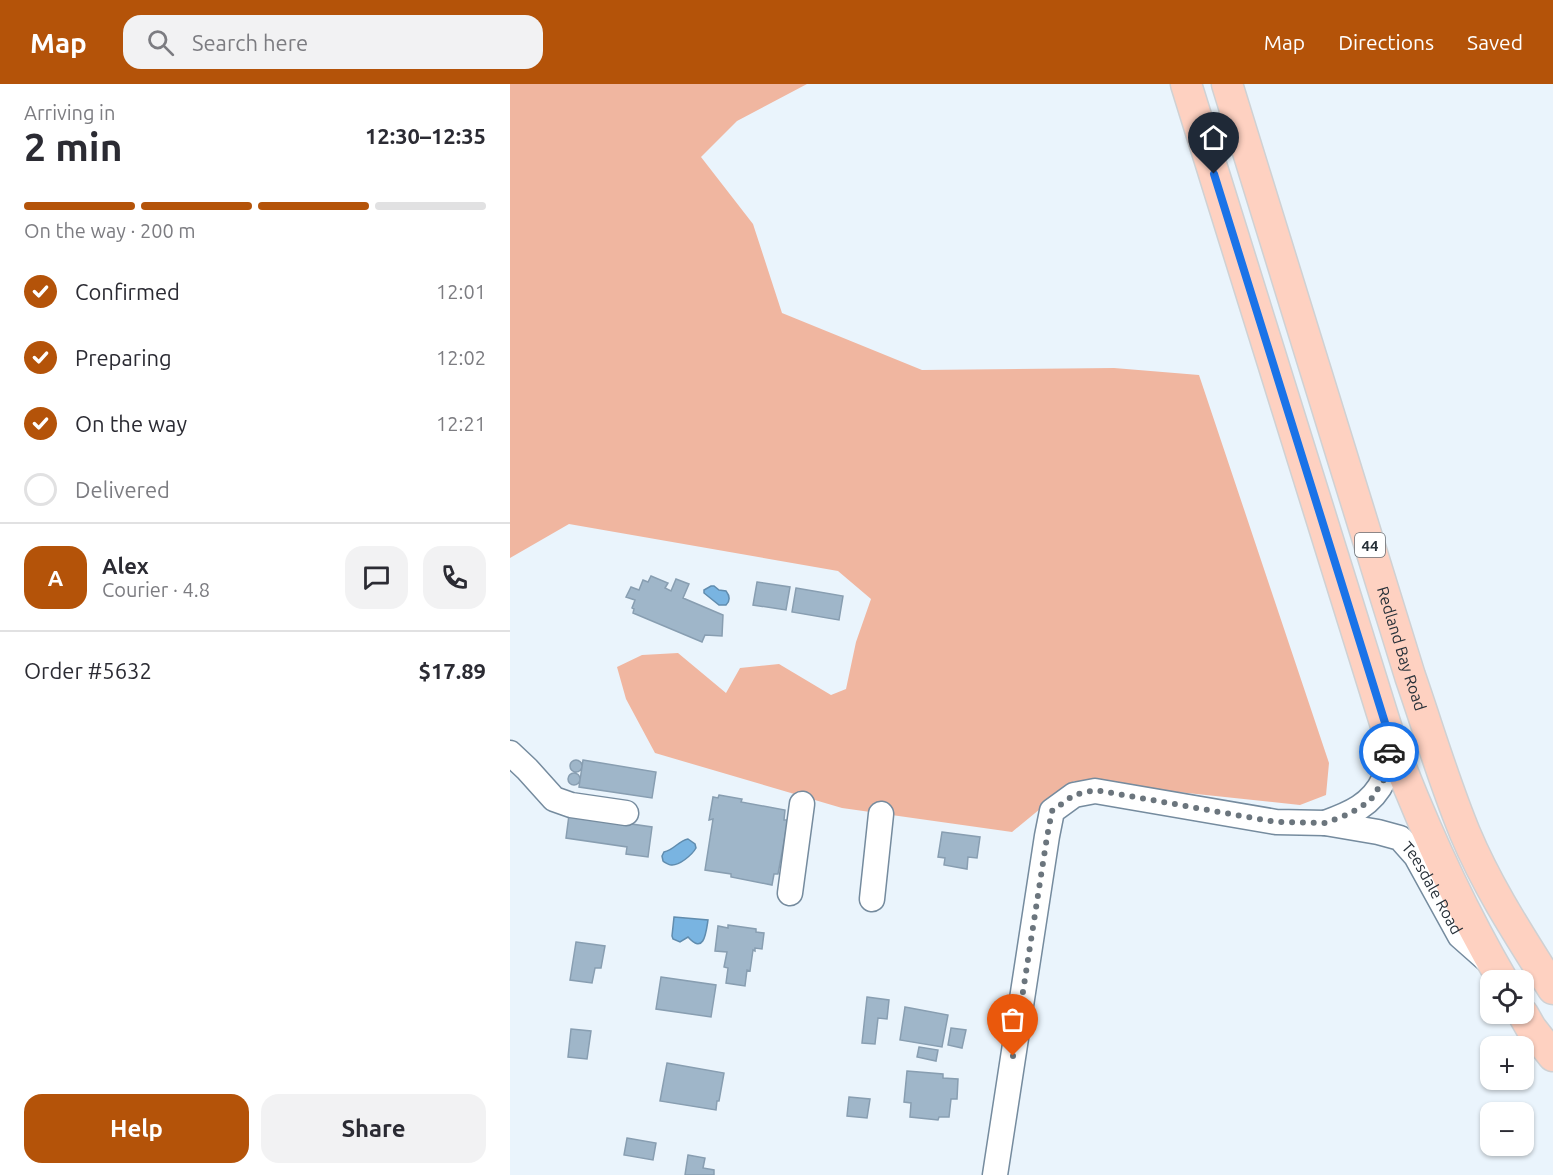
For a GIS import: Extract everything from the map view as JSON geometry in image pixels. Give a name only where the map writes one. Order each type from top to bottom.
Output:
[{"type":"main road","name":"44","points":[[1186,84],[1391,742],[1417,810],[1440,861],[1467,918],[1497,970]]},
{"type":"main road","name":"Redland Bay Road","points":[[1227,84],[1435,751],[1465,833],[1503,909],[1553,989]]},
{"type":"main road","points":[[1529,1024],[1553,1056]]},
{"type":"street","name":"Teesdale Road","points":[[1325,823],[1349,814],[1370,801],[1385,778],[1391,742]]},
{"type":"street","points":[[510,753],[554,798],[571,805],[626,813]]},
{"type":"street","name":"Teesdale Road","points":[[995,1175],[1052,811],[1074,795],[1095,790],[1276,822],[1325,823],[1400,838],[1416,856],[1460,936],[1495,970]]},
{"type":"street","points":[[790,893],[802,804]]},
{"type":"street","points":[[872,899],[881,814]]},
{"type":"shaded area","points":[[510,84],[807,84],[737,121],[701,157],[753,224],[782,313],[922,370],[1114,368],[1199,375],[1329,763],[1326,795],[1300,805],[1074,781],[1012,832],[842,808],[655,753],[626,699],[617,667],[642,655],[678,653],[726,693],[740,668],[779,664],[831,695],[846,689],[856,642],[871,599],[838,571],[569,524],[510,558]]},
{"type":"water","points":[[711,586],[726,591],[729,598],[726,605],[719,605],[704,593],[704,590]]},
{"type":"water","points":[[688,839],[695,844],[696,848],[688,857],[674,865],[663,861],[664,852]]},
{"type":"water","points":[[674,917],[708,920],[701,943],[693,942],[688,937],[680,942],[673,939]]},
{"type":"building","points":[[651,576],[668,583],[665,588],[671,591],[676,579],[689,584],[683,598],[723,615],[722,636],[705,635],[702,642],[633,613],[635,600],[626,597],[631,587],[639,590],[643,580],[648,582]]},
{"type":"building","points":[[757,582],[790,587],[786,610],[753,605]]},
{"type":"building","points":[[796,588],[843,596],[839,620],[792,612]]},
{"type":"building","points":[[576,760],[582,766],[576,772],[570,766]]},
{"type":"building","points":[[583,760],[656,772],[652,798],[579,787]]},
{"type":"building","points":[[574,773],[580,779],[574,785],[568,779]]},
{"type":"building","points":[[719,795],[742,799],[741,802],[785,810],[784,820],[788,820],[778,874],[774,874],[772,885],[705,870],[713,819],[709,820],[713,797],[718,798]]},
{"type":"building","points":[[569,815],[652,827],[648,857],[626,854],[627,847],[566,838]]},
{"type":"building","points":[[942,832],[980,837],[977,858],[968,857],[967,869],[944,865],[945,858],[938,857]]},
{"type":"building","points":[[728,925],[756,929],[756,932],[764,933],[762,949],[753,950],[745,986],[726,983],[728,968],[724,967],[727,952],[715,951],[718,926],[728,928]]},
{"type":"building","points":[[576,942],[605,946],[601,968],[595,968],[592,983],[570,980]]},
{"type":"building","points":[[661,977],[716,985],[711,1017],[656,1009]]},
{"type":"building","points":[[867,997],[889,1000],[887,1019],[878,1018],[875,1044],[862,1043]]},
{"type":"building","points":[[905,1007],[948,1015],[942,1047],[900,1040]]},
{"type":"building","points":[[951,1028],[966,1030],[962,1048],[948,1045]]},
{"type":"building","points":[[571,1029],[591,1031],[587,1059],[568,1057]]},
{"type":"building","points":[[919,1047],[938,1050],[936,1061],[917,1057]]},
{"type":"building","points":[[667,1063],[724,1073],[716,1110],[660,1101]]},
{"type":"building","points":[[907,1071],[943,1074],[943,1078],[958,1079],[957,1099],[951,1099],[949,1117],[939,1117],[938,1120],[910,1117],[911,1103],[904,1102]]},
{"type":"building","points":[[849,1097],[870,1099],[867,1118],[847,1116]]},
{"type":"building","points":[[627,1138],[656,1143],[653,1160],[624,1155]]},
{"type":"building","points":[[688,1155],[705,1158],[703,1168],[714,1170],[714,1175],[685,1175]]},
{"type":"way so far","points":[[1013,1056],[1052,811],[1074,795],[1095,790],[1276,822],[1325,823],[1349,814],[1370,801],[1385,778],[1389,752]]},
{"type":"route","points":[[1214,174],[1391,742],[1389,752]]}]
